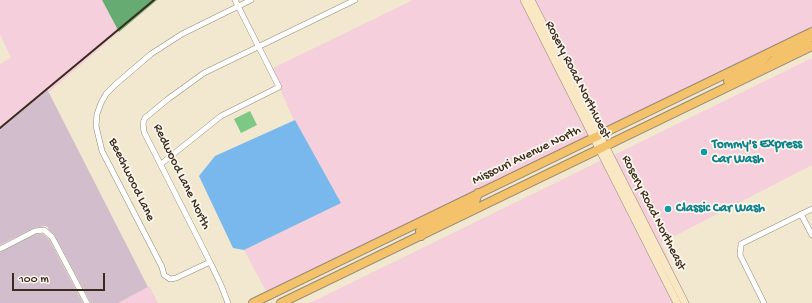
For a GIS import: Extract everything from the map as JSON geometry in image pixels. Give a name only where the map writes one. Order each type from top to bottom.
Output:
[{"type":"main road","name":"Missouri Avenue North","points":[[253,303],[812,32]]},
{"type":"main road","points":[[768,67],[776,56],[806,41],[812,36]]},
{"type":"main road","name":"Missouri Avenue North","points":[[281,303],[812,46]]},
{"type":"main road","points":[[705,98],[718,86],[761,63],[769,53]]},
{"type":"main road","points":[[421,236],[420,231],[423,227],[474,202],[478,194]]},
{"type":"main road","points":[[399,246],[405,238],[406,228]]},
{"type":"street","points":[[160,164],[221,116],[279,87],[235,0]]},
{"type":"street","name":"Beechwood Lane","points":[[210,262],[170,280],[164,275],[162,267],[102,151],[96,126],[101,103],[106,94],[165,44],[251,0]]},
{"type":"street","name":"Redwood Lane North","points":[[228,303],[210,262],[144,132],[143,123],[145,118],[187,84],[204,73],[355,0]]},
{"type":"street","name":"Rosery Road Northwest","points":[[524,0],[596,136]]},
{"type":"street","name":"Rosery Road Northwest","points":[[531,0],[563,63],[596,136]]},
{"type":"street","points":[[539,30],[545,34],[557,58],[563,63]]},
{"type":"street","name":"Rosery Road Northeast","points":[[596,136],[677,303]]},
{"type":"street","name":"Rosery Road Northeast","points":[[602,148],[686,303]]},
{"type":"street","points":[[764,303],[740,255],[740,244],[812,209]]},
{"type":"street","points":[[801,214],[812,235]]},
{"type":"street","points":[[0,249],[35,231],[44,230],[52,237],[87,303]]},
{"type":"shaded area","points":[[0,0],[102,0],[119,32],[49,92],[47,89],[0,128],[0,64],[11,58],[0,34]]},
{"type":"shaded area","points":[[413,0],[520,0],[535,30],[534,31],[536,32],[589,136],[403,225],[403,227],[267,293],[244,250],[341,203],[294,120],[271,69]]},
{"type":"shaded area","points":[[535,0],[812,0],[812,28],[601,130],[568,62]]},
{"type":"shaded area","points":[[812,58],[812,165],[661,243],[684,293],[614,155]]},
{"type":"shaded area","points":[[47,89],[148,287],[118,303],[91,303],[55,236],[48,229],[48,227],[45,226],[34,228],[0,245],[0,128]]},
{"type":"shaded area","points":[[600,161],[673,303],[310,303]]},
{"type":"shaded area","points":[[36,234],[43,234],[49,239],[83,303],[0,303],[0,252]]},
{"type":"shaded area","points":[[148,287],[150,287],[158,303],[118,303]]},
{"type":"green space","points":[[102,0],[157,0],[119,32]]},
{"type":"green space","points":[[250,111],[257,125],[241,133],[234,119]]},
{"type":"water","points":[[295,120],[341,203],[244,250],[233,248],[199,176],[215,156]]},
{"type":"railway","points":[[0,128],[154,0]]},
{"type":"place","name":"Tommy's Express Car Wash","points":[[704,152]]},
{"type":"place","name":"Classic Car Wash","points":[[668,209]]}]
